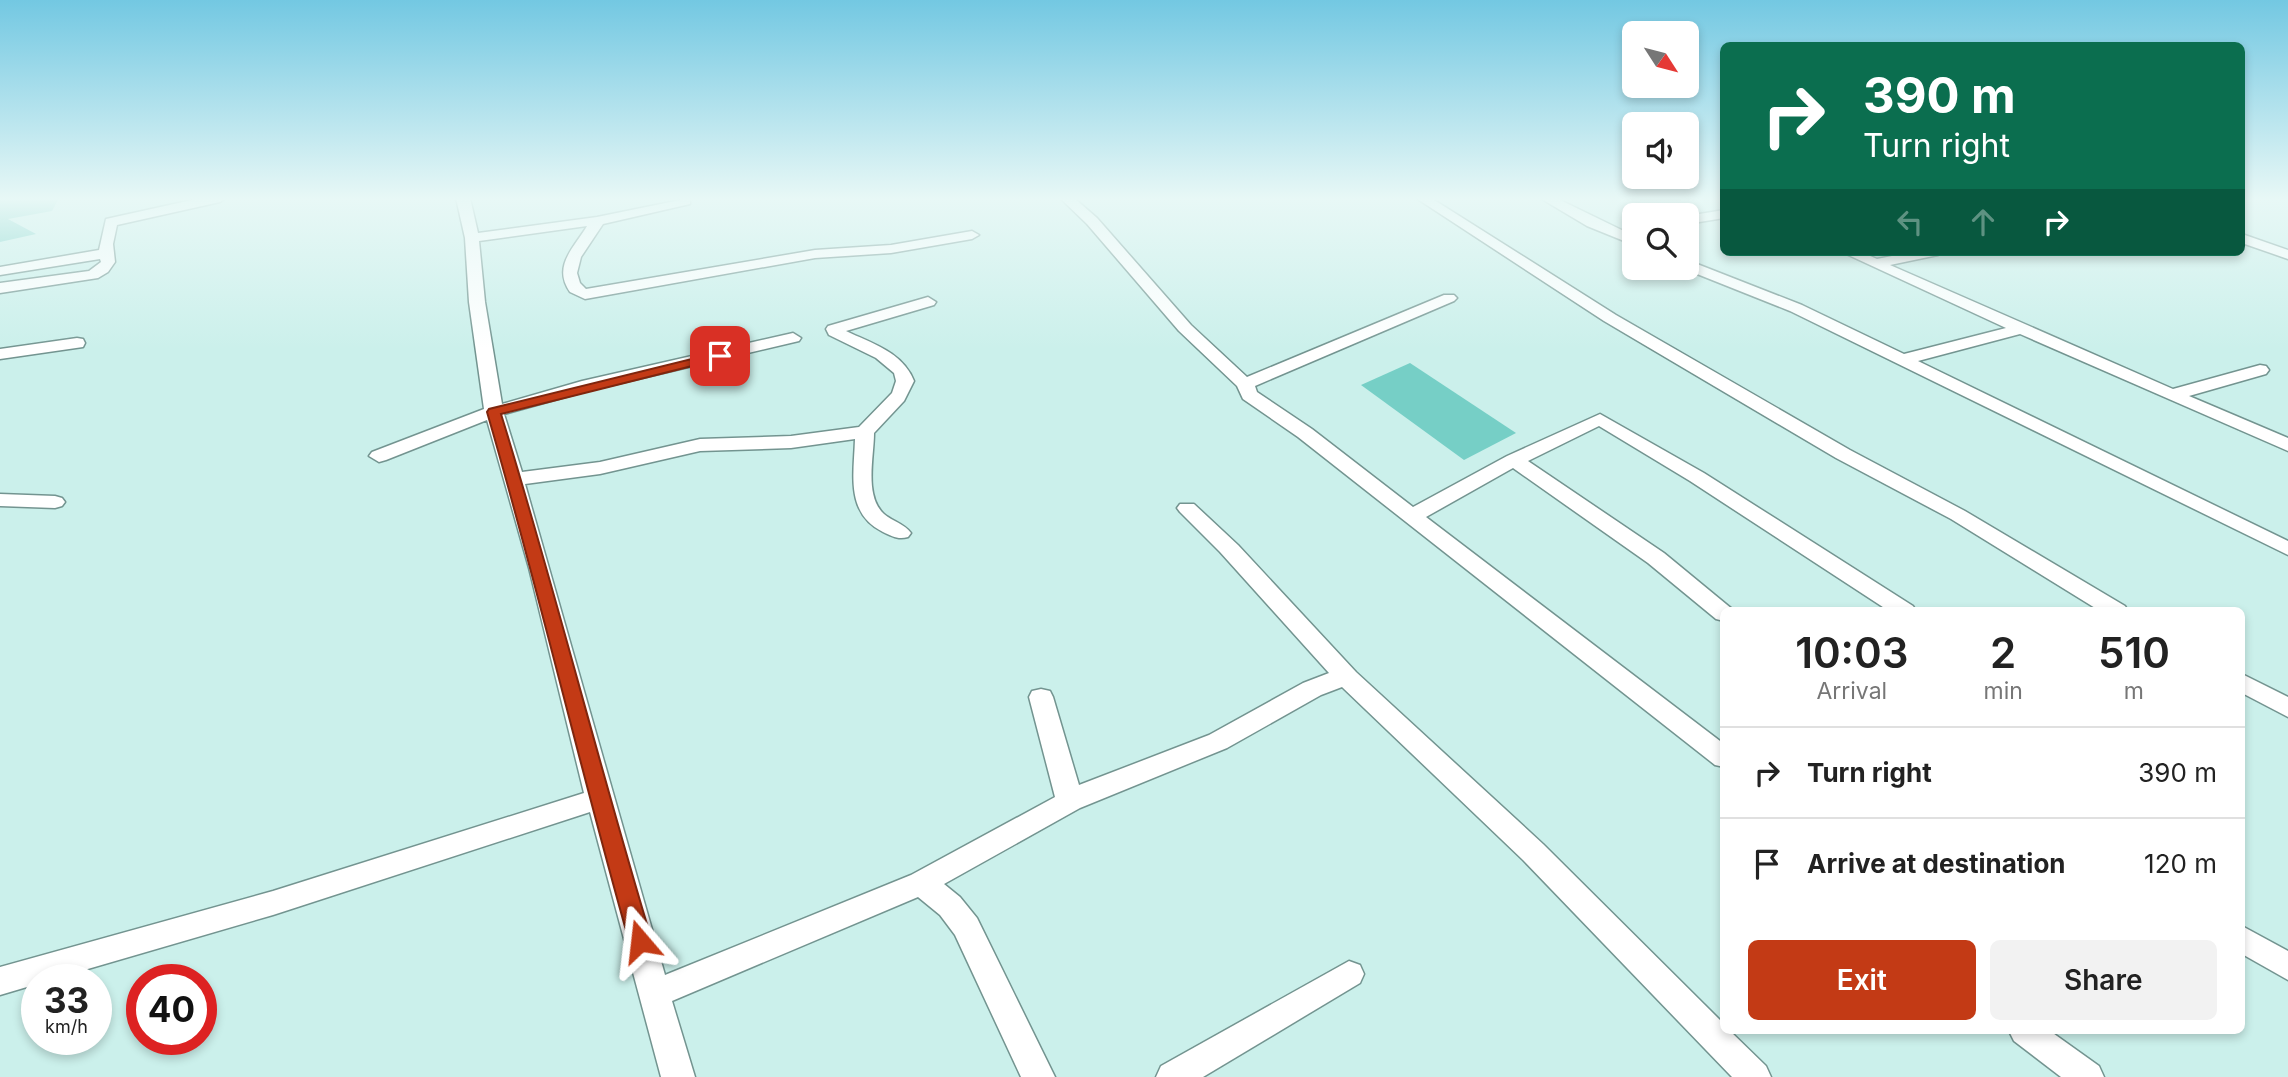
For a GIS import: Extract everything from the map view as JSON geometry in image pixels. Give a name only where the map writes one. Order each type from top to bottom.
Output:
[{"type":"street","points":[[0,288],[93,275],[103,270],[108,261],[107,248]]},
{"type":"street","points":[[473,248],[477,302],[494,412],[515,479],[599,799],[678,1077]]},
{"type":"street","points":[[579,248],[570,263],[573,285],[579,292],[585,293],[815,254],[895,248]]},
{"type":"street","points":[[1116,248],[1185,328],[1245,384],[1249,395],[1412,516],[1720,755]]},
{"type":"street","points":[[1501,248],[1610,318],[1843,454],[1958,515],[2110,607]]},
{"type":"street","points":[[2271,248],[2288,255]]},
{"type":"street","points":[[0,271],[109,253]]},
{"type":"street","points":[[1858,256],[2288,445]]},
{"type":"street","points":[[1875,264],[1914,256]]},
{"type":"street","points":[[1699,270],[1796,308],[2288,549]]},
{"type":"street","points":[[1245,384],[1449,298]]},
{"type":"street","points":[[901,533],[884,527],[866,510],[861,482],[865,432],[904,389],[906,380],[903,370],[889,358],[834,330],[928,302]]},
{"type":"street","points":[[1902,360],[2021,329]]},
{"type":"street","points":[[379,456],[435,432],[494,412],[625,377],[793,338]]},
{"type":"street","points":[[0,354],[77,343]]},
{"type":"street","points":[[2172,395],[2260,370]]},
{"type":"street","points":[[1412,516],[1514,460],[1600,419],[1697,477],[1899,607]]},
{"type":"street","points":[[515,479],[600,468],[700,445],[791,442],[865,432]]},
{"type":"street","points":[[1514,460],[1656,558],[1720,611]]},
{"type":"street","points":[[0,500],[55,502]]},
{"type":"street","points":[[1187,508],[1230,550],[1347,678],[1533,852],[1754,1077]]},
{"type":"street","points":[[656,993],[921,883],[1105,783],[1208,746],[1241,731],[1302,695],[1340,678],[1347,678]]},
{"type":"street","points":[[2245,684],[2288,708]]},
{"type":"street","points":[[1041,697],[1070,801]]},
{"type":"street","points":[[0,981],[273,902],[599,799]]},
{"type":"street","points":[[921,883],[950,906],[966,927],[1038,1077]]},
{"type":"street","points":[[2245,941],[2288,967]]},
{"type":"street","points":[[1173,1077],[1349,974]]},
{"type":"street","points":[[2029,1034],[2087,1077]]},
{"type":"shaded area","points":[[1410,363],[1516,433],[1464,460],[1361,385]]},
{"type":"route","points":[[640,941],[593,780],[540,568],[494,412],[625,377],[720,356]]}]
